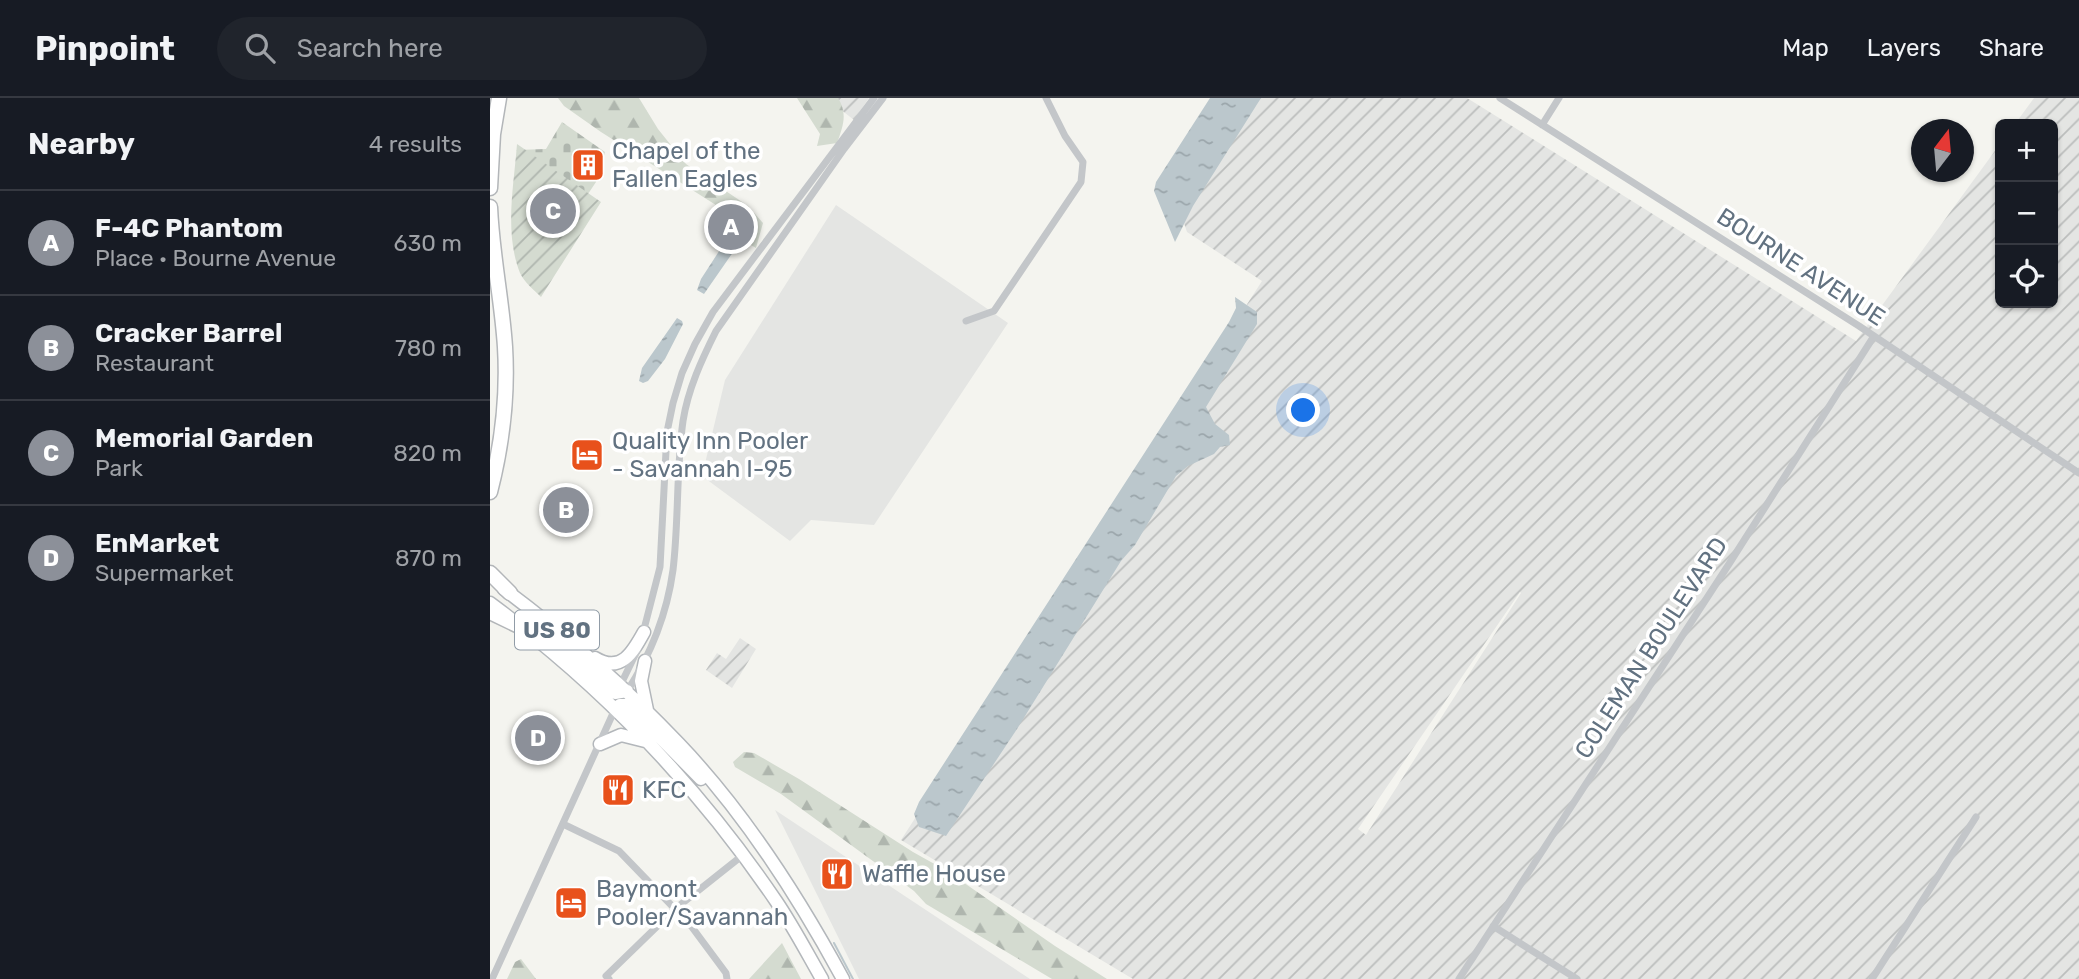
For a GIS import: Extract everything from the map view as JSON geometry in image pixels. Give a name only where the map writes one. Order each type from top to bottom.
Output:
[{"type":"highway","points":[[490,188],[493,134],[499,98]]},
{"type":"highway","points":[[490,207],[506,379],[498,459],[490,492]]},
{"type":"highway","points":[[490,573],[510,593]]},
{"type":"highway","points":[[491,607],[519,626]]},
{"type":"main road","name":"US 80","points":[[490,578],[586,654],[681,746],[733,809],[792,891],[843,979]]},
{"type":"main road","points":[[491,607],[550,638],[622,691]]},
{"type":"main road","name":"US 80","points":[[519,626],[615,709],[698,796],[778,903],[822,979]]},
{"type":"main road","points":[[586,654],[601,662],[624,661],[644,632]]},
{"type":"main road","points":[[645,661],[641,687],[649,713]]},
{"type":"main road","points":[[615,709],[628,705],[683,763],[733,809]]},
{"type":"main road","points":[[600,744],[621,735],[630,735],[649,742]]},
{"type":"street","points":[[492,979],[600,744],[644,632],[660,567],[667,432],[682,373],[713,312],[873,98]]},
{"type":"street","points":[[622,691],[645,661],[663,614],[673,569],[683,420],[693,382],[716,331],[883,98]]},
{"type":"street","points":[[966,321],[994,311],[1081,182],[1083,162],[1046,98]]},
{"type":"street","name":"BOURNE AVENUE","points":[[1500,98],[1874,336],[2079,473]]},
{"type":"street","points":[[1542,125],[1559,98]]},
{"type":"street","name":"COLEMAN BOULEVARD","points":[[1459,979],[1874,336]]},
{"type":"street","points":[[1872,979],[1976,817]]},
{"type":"street","points":[[563,824],[619,851],[676,908],[726,972],[727,979]]},
{"type":"street","points":[[607,977],[676,908],[743,855]]},
{"type":"street","points":[[1493,926],[1577,979]]},
{"type":"shaded area","points":[[826,98],[869,98],[854,120]]},
{"type":"shaded area","points":[[1222,98],[1467,98],[1856,341],[1995,151],[1995,308],[2058,308],[2058,119],[2019,119],[2034,98],[2079,98],[2079,979],[1133,979],[901,840],[1262,281],[1187,232],[1169,178]],"holes":[[[1520,592],[1521,593],[1366,835],[1358,829]]]},
{"type":"shaded area","points":[[836,205],[1008,323],[874,525],[811,520],[790,541],[702,476],[725,380]]},
{"type":"shaded area","points":[[740,638],[756,649],[732,688],[706,670],[717,653],[726,659]]},
{"type":"shaded area","points":[[775,810],[1030,979],[859,979]]},
{"type":"green space","points":[[558,98],[639,98],[658,129],[686,164],[748,206],[763,223],[756,248],[744,241],[740,232],[719,207],[601,132],[564,106]]},
{"type":"green space","points":[[797,98],[838,98],[844,115],[837,143],[817,146],[820,134]]},
{"type":"green space","points":[[562,122],[605,152],[596,182],[586,197],[516,150],[546,149]]},
{"type":"green space","points":[[517,144],[601,202],[541,297],[520,273],[512,242],[511,209]]},
{"type":"green space","points":[[744,752],[754,753],[799,779],[947,871],[1107,979],[1052,979],[926,904],[914,891],[781,794],[735,767],[733,762]]},
{"type":"green space","points":[[782,943],[801,979],[749,979]]},
{"type":"green space","points":[[521,959],[536,979],[507,979],[515,962]]},
{"type":"water","points":[[1210,98],[1261,98],[1193,206],[1175,242],[1154,191],[1156,182]]},
{"type":"water","points":[[729,239],[738,245],[704,294],[697,290],[701,279]]},
{"type":"water","points":[[1235,297],[1257,312],[1257,324],[1206,407],[1215,424],[1229,435],[1230,445],[1220,447],[1214,454],[1188,466],[1176,476],[1135,545],[1121,561],[1017,729],[946,836],[919,827],[914,814],[919,802],[1229,322],[1236,308]]},
{"type":"water","points":[[677,318],[683,324],[665,359],[648,381],[639,381],[642,368]]},
{"type":"waterway","points":[[834,943],[853,979]]},
{"type":"place","name":"Chapel of the Fallen Eagles","points":[[588,165]]},
{"type":"place","name":"Memorial Garden","points":[[553,211]]},
{"type":"place","name":"F-4C Phantom","points":[[731,227]]},
{"type":"place","name":"Quality Inn Pooler - Savannah I-95","points":[[587,455]]},
{"type":"place","name":"Cracker Barrel","points":[[566,510]]},
{"type":"place","name":"EnMarket","points":[[538,738]]},
{"type":"place","name":"KFC","points":[[618,790]]},
{"type":"place","name":"Waffle House","points":[[837,874]]},
{"type":"place","name":"Baymont Pooler/Savannah","points":[[571,903]]}]
